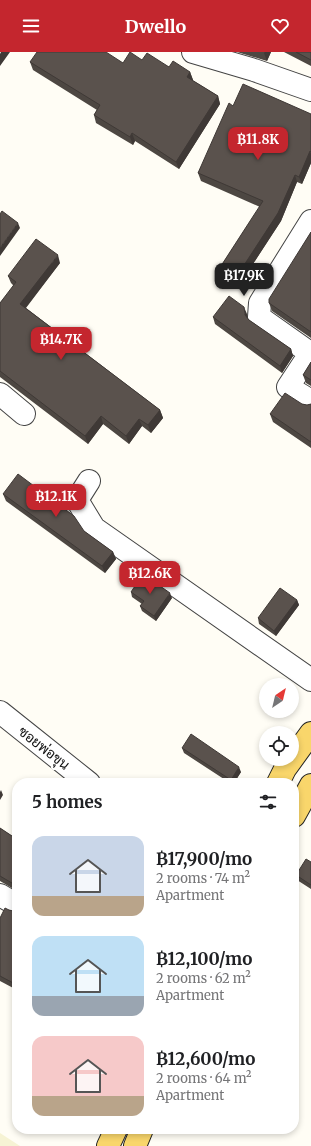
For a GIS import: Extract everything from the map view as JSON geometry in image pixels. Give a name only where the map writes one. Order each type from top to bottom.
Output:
[{"type":"main road","points":[[280,778],[285,769],[311,733]]},
{"type":"main road","points":[[299,807],[310,786]]},
{"type":"main road","points":[[108,1146],[114,1134]]},
{"type":"main road","points":[[135,1146],[140,1134]]},
{"type":"street","points":[[193,52],[216,55],[311,90]]},
{"type":"street","points":[[311,222],[260,303],[259,317],[311,352],[288,387],[311,401]]},
{"type":"street","points":[[0,394],[24,414]]},
{"type":"street","points":[[89,481],[77,500],[94,528],[311,680]]},
{"type":"street","name":"ซอยพ่อขุน","points":[[0,712],[83,778]]},
{"type":"street","points":[[0,895],[12,902]]},
{"type":"shaded area","points":[[0,1133],[20,1146],[0,1146]]},
{"type":"building","points":[[37,52],[106,52],[123,63],[130,52],[142,60],[147,53],[169,67],[173,61],[190,72],[187,77],[218,96],[176,162],[132,133],[130,137],[94,115],[100,105],[30,62]]},
{"type":"building","points":[[296,52],[311,52],[311,60]]},
{"type":"building","points":[[243,84],[311,114],[311,152],[310,151],[299,177],[295,175],[278,213],[235,279],[219,269],[263,201],[198,173],[229,103],[233,106]]},
{"type":"building","points":[[2,211],[18,223],[0,248],[0,214]]},
{"type":"building","points":[[311,232],[311,332],[269,303],[269,299]]},
{"type":"building","points":[[36,239],[58,255],[20,304],[160,410],[148,425],[139,419],[126,436],[101,416],[85,436],[0,371],[0,303],[16,282],[8,276]]},
{"type":"building","points":[[229,296],[244,307],[245,315],[249,320],[291,349],[280,366],[213,317]]},
{"type":"building","points":[[311,362],[311,380],[303,375]]},
{"type":"building","points":[[285,393],[302,404],[311,404],[311,442],[270,414]]},
{"type":"building","points":[[18,474],[74,516],[84,531],[113,552],[102,566],[3,494]]},
{"type":"building","points":[[143,574],[170,593],[154,616],[140,606],[144,601],[131,592]]},
{"type":"building","points":[[280,588],[297,600],[274,631],[258,618]]},
{"type":"building","points":[[191,734],[239,767],[232,778],[228,778],[182,748]]},
{"type":"building","points":[[0,828],[12,836],[12,883],[0,876]]},
{"type":"building","points":[[306,859],[311,862],[311,885],[299,877],[299,870]]},
{"type":"building","points":[[5,908],[12,911],[12,982],[0,976],[0,918]]}]
